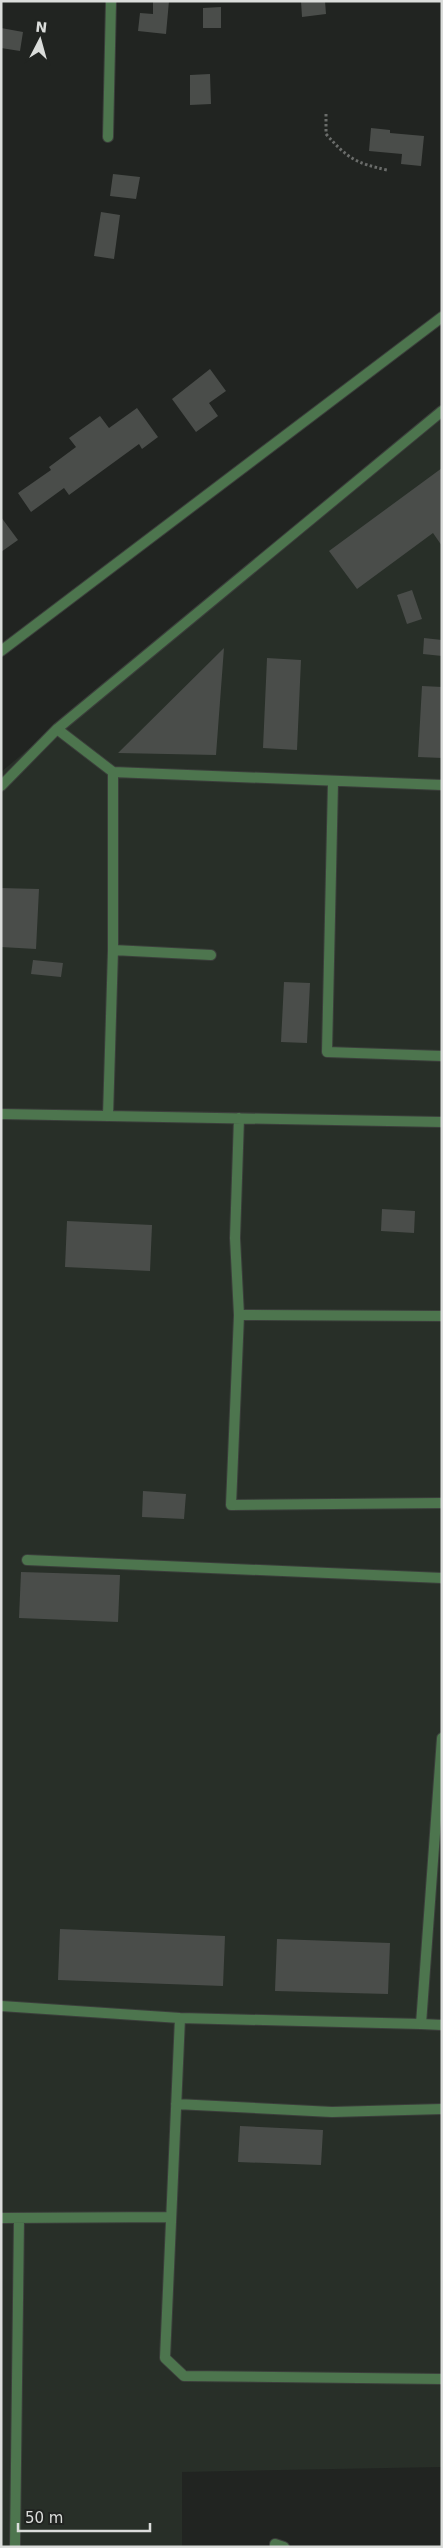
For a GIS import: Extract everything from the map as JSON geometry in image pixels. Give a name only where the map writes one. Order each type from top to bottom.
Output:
[{"type":"street","points":[[108,138],[111,1]]},
{"type":"street","points":[[1,651],[442,317]]},
{"type":"street","points":[[1,786],[57,729],[442,410]]},
{"type":"street","points":[[57,729],[113,772],[442,785]]},
{"type":"street","points":[[108,1116],[113,950],[113,772]]},
{"type":"street","points":[[333,782],[327,1052],[442,1056]]},
{"type":"street","points":[[113,950],[211,955]]},
{"type":"street","points":[[1,1114],[442,1122]]},
{"type":"street","points":[[238,1118],[235,1238],[239,1315],[231,1505],[442,1503]]},
{"type":"street","points":[[239,1315],[442,1316]]},
{"type":"street","points":[[27,1560],[442,1578]]},
{"type":"street","points":[[421,2024],[442,1738]]},
{"type":"street","points":[[1,2006],[180,2018],[442,2025]]},
{"type":"street","points":[[180,2018],[165,2358],[184,2376],[442,2379]]},
{"type":"street","points":[[176,2104],[332,2112],[442,2109]]},
{"type":"street","points":[[1,2218],[170,2217]]},
{"type":"street","points":[[15,2547],[19,2218]]},
{"type":"street","points":[[275,2547],[275,2544],[284,2547]]},
{"type":"path","points":[[326,114],[326,134],[340,149],[360,164],[387,170]]},
{"type":"shaded area","points":[[442,418],[442,2467],[182,2472],[182,2547],[1,2547],[1,772],[305,518]]},
{"type":"building","points":[[153,1],[169,1],[166,34],[138,31],[140,13],[153,14]]},
{"type":"building","points":[[301,1],[325,1],[326,14],[302,17]]},
{"type":"building","points":[[221,7],[221,28],[203,28],[203,8]]},
{"type":"building","points":[[1,28],[23,32],[20,51],[1,48]]},
{"type":"building","points":[[210,74],[211,104],[190,105],[190,75]]},
{"type":"building","points":[[371,128],[390,130],[390,133],[424,136],[421,166],[401,164],[402,154],[369,151]]},
{"type":"building","points":[[113,174],[140,177],[136,199],[110,196]]},
{"type":"building","points":[[101,212],[120,215],[114,259],[94,256]]},
{"type":"building","points":[[210,369],[226,391],[209,403],[218,416],[196,432],[172,399]]},
{"type":"building","points":[[137,408],[158,437],[142,449],[139,444],[69,495],[64,488],[31,512],[18,493],[51,470],[49,467],[76,447],[69,438],[100,416],[109,428]]},
{"type":"building","points":[[442,468],[442,546],[433,533],[357,589],[329,551]]},
{"type":"building","points":[[1,517],[18,540],[1,552]]},
{"type":"building","points":[[412,590],[422,619],[407,624],[397,595]]},
{"type":"building","points":[[424,638],[442,640],[442,656],[423,654]]},
{"type":"building","points":[[224,648],[216,755],[118,753]]},
{"type":"building","points":[[267,658],[301,660],[297,750],[263,748]]},
{"type":"building","points":[[422,686],[442,687],[442,758],[418,757]]},
{"type":"building","points":[[1,888],[39,889],[36,949],[1,947]]},
{"type":"building","points":[[33,960],[63,963],[61,977],[31,974]]},
{"type":"building","points":[[284,982],[310,983],[307,1043],[281,1042]]},
{"type":"building","points":[[382,1209],[415,1211],[414,1233],[381,1231]]},
{"type":"building","points":[[67,1221],[152,1225],[150,1271],[65,1267]]},
{"type":"building","points":[[143,1491],[186,1494],[184,1519],[142,1517]]},
{"type":"building","points":[[21,1572],[120,1575],[118,1622],[19,1618]]},
{"type":"building","points":[[60,1929],[225,1936],[223,1986],[58,1980]]},
{"type":"building","points":[[277,1939],[390,1943],[388,1994],[275,1991]]},
{"type":"building","points":[[240,2126],[323,2130],[321,2165],[238,2162]]}]
